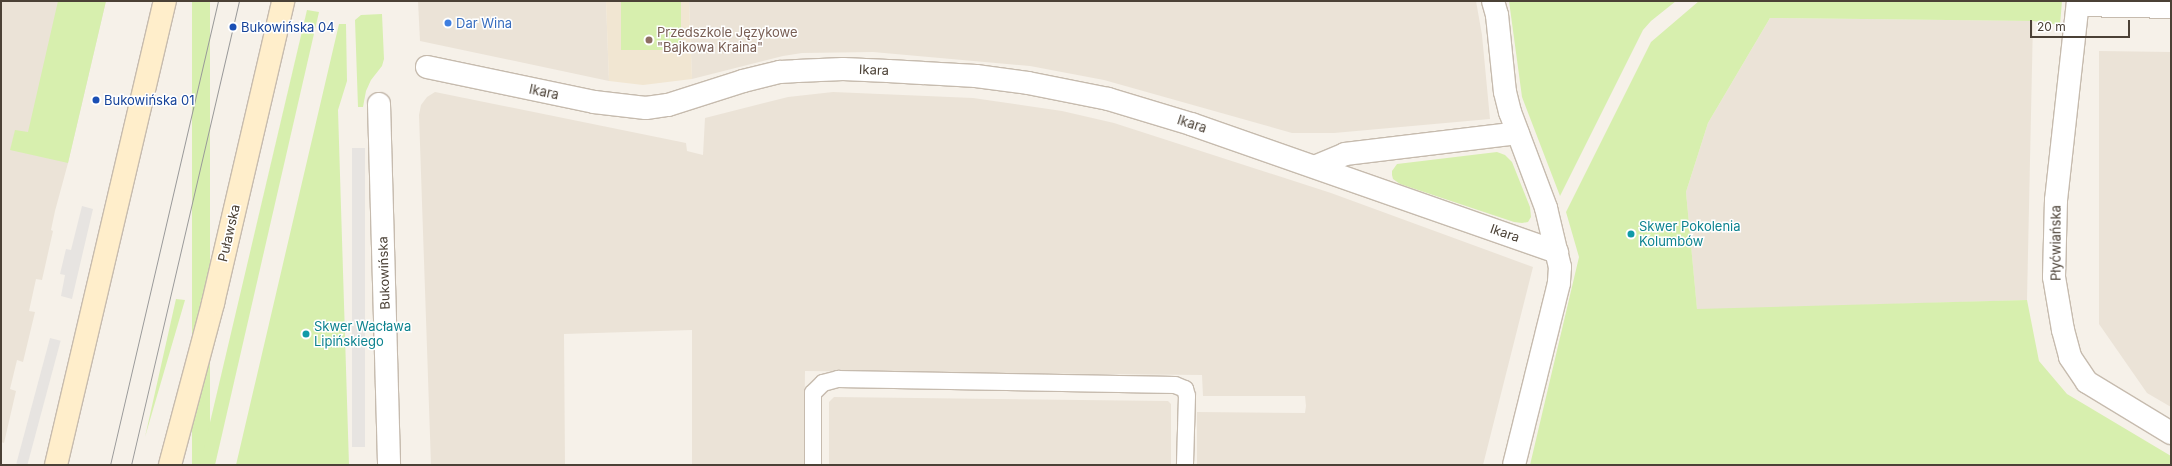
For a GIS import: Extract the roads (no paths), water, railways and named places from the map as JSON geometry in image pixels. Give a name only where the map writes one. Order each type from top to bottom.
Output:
[{"type":"main road","points":[[56,465],[166,1]]},
{"type":"main road","name":"Puławska","points":[[170,465],[212,303],[283,1]]},
{"type":"street","points":[[1493,1],[1497,15],[1505,92],[1510,112],[1546,208],[1560,267],[1559,283],[1514,465]]},
{"type":"street","points":[[2078,3],[2171,7]]},
{"type":"street","name":"Płyćwiańska","points":[[2078,3],[2056,200],[2054,277],[2063,330],[2070,357],[2087,382],[2171,433]]},
{"type":"street","name":"Ikara","points":[[426,67],[594,102],[646,108],[668,106],[743,81],[780,72],[843,69],[976,76],[1028,83],[1108,99],[1192,124],[1317,166],[1557,252]]},
{"type":"street","name":"Bukowińska","points":[[379,104],[389,465]]},
{"type":"street","points":[[1317,166],[1345,154],[1518,133]]},
{"type":"lane","points":[[813,465],[813,393],[823,383],[838,380],[1175,385],[1185,390],[1187,396],[1184,465]]},
{"type":"tram line","points":[[110,465],[218,1]]},
{"type":"tram line","points":[[131,465],[239,1]]},
{"type":"place","name":"Dar Wina","points":[[448,23]]},
{"type":"place","name":"Bukowińska 04","points":[[233,27]]},
{"type":"place","name":"Przedszkole Językowe \"Bajkowa Kraina\"","points":[[649,40]]},
{"type":"place","name":"Bukowińska 01","points":[[96,100]]},
{"type":"place","name":"Skwer Pokolenia Kolumbów","points":[[1631,234]]},
{"type":"place","name":"Skwer Wacława Lipińskiego","points":[[306,334]]}]
